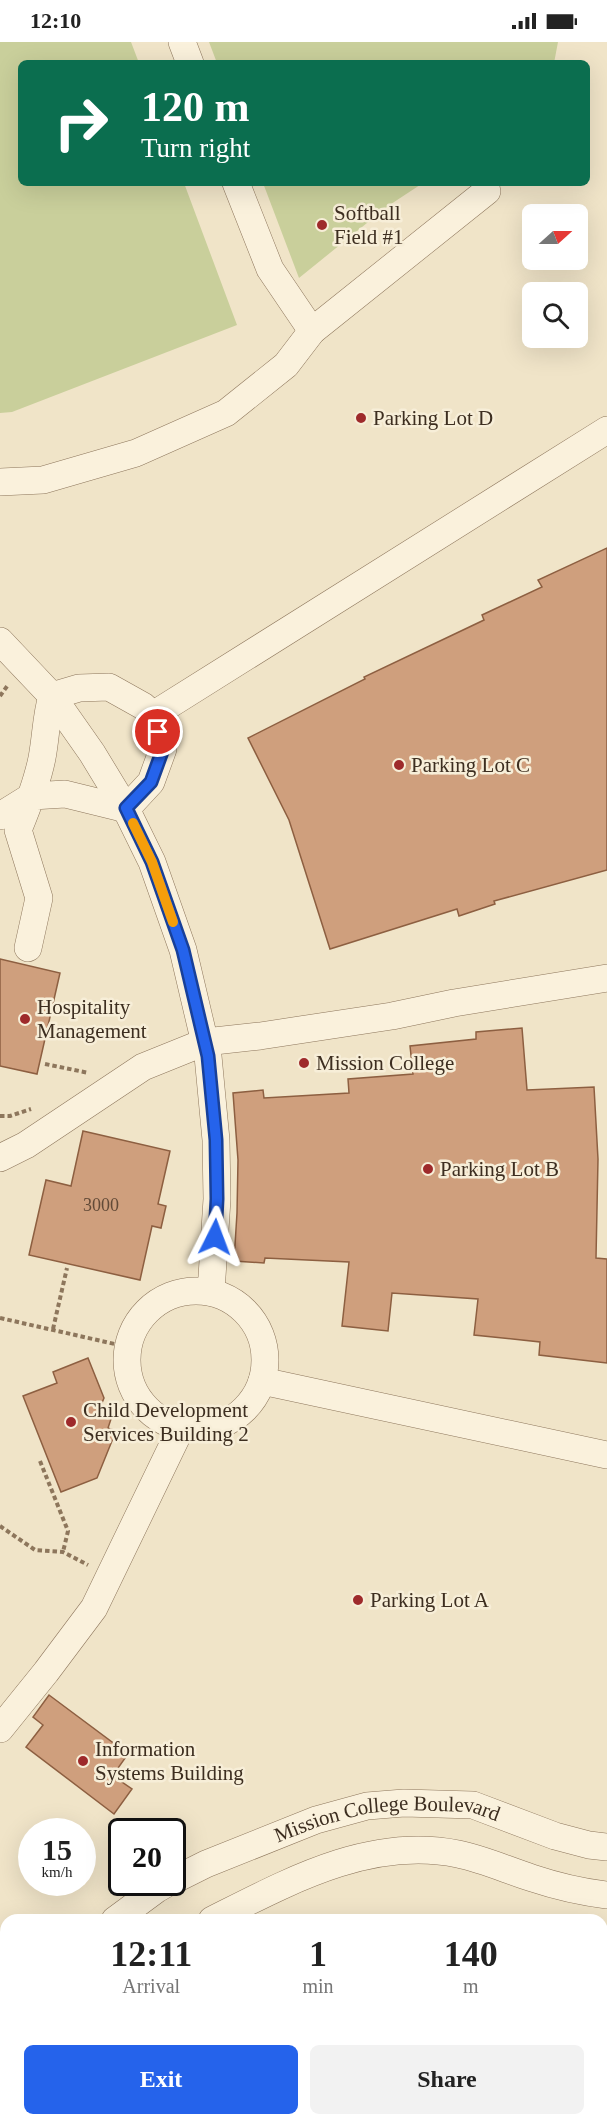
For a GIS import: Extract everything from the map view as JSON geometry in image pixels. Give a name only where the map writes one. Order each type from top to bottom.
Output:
[{"type":"street","points":[[182,42],[189,60]]},
{"type":"street","points":[[237,186],[270,269],[312,331]]},
{"type":"street","points":[[0,482],[43,480],[136,453],[226,412],[286,365],[312,331],[487,191]]},
{"type":"street","points":[[153,715],[607,430]]},
{"type":"street","points":[[0,641],[52,696],[92,753],[126,808],[152,862],[183,950],[208,1056],[216,1140],[217,1199],[211,1292]]},
{"type":"street","points":[[52,696],[79,688],[109,687],[143,706],[153,715],[163,749],[151,782],[126,808]]},
{"type":"street","points":[[28,948],[39,898],[18,830],[32,796],[42,759],[52,696]]},
{"type":"street","points":[[0,816],[32,796],[65,794],[126,808]]},
{"type":"street","points":[[0,1158],[26,1145],[143,1067],[205,1042],[381,1018],[454,1003],[607,978]]},
{"type":"street","points":[[189,1291],[211,1292],[232,1301],[250,1316],[261,1336],[265,1359],[262,1381],[253,1400],[239,1414],[221,1425],[201,1429],[181,1428],[161,1420],[145,1406],[133,1389],[127,1368],[128,1347],[135,1326],[149,1308],[168,1296],[189,1291]]},
{"type":"street","points":[[262,1381],[607,1455]]},
{"type":"street","points":[[0,1729],[94,1608],[181,1428]]},
{"type":"street","name":"Mission College Boulevard","points":[[186,1874],[316,1820],[367,1806],[404,1803],[473,1805],[555,1836],[607,1847]]},
{"type":"street","name":"Mission College Boulevard","points":[[225,1914],[313,1872],[359,1857],[394,1851],[426,1850],[458,1854],[584,1893],[607,1895]]},
{"type":"street","name":"Mission College Boulevard","points":[[124,1914],[148,1896]]},
{"type":"path","points":[[45,1064],[92,1074]]},
{"type":"path","points":[[53,1329],[67,1268]]},
{"type":"path","points":[[0,1317],[128,1347]]},
{"type":"path","points":[[40,1461],[68,1531],[63,1552]]},
{"type":"path","points":[[0,1526],[35,1550],[63,1552],[109,1577]]},
{"type":"green space","points":[[0,42],[131,42],[138,60],[18,60],[18,186],[185,186],[237,325],[12,412],[0,413]]},
{"type":"green space","points":[[209,42],[558,42],[555,60],[216,60]]},
{"type":"green space","name":"Softball Field #1","points":[[264,186],[418,186],[388,206],[299,278]]},
{"type":"building","points":[[607,548],[607,870],[494,901],[495,904],[459,916],[457,909],[330,949],[289,820],[248,738],[365,679],[364,677],[484,620],[482,615],[542,587],[538,580]]},
{"type":"building","name":"Hospitality Management","points":[[0,959],[60,973],[37,1074],[0,1066]]},
{"type":"building","name":"Parking Lot B","points":[[522,1028],[527,1090],[594,1087],[598,1159],[596,1258],[607,1259],[607,1363],[539,1355],[540,1342],[474,1335],[478,1299],[392,1293],[388,1331],[342,1326],[349,1262],[265,1258],[264,1263],[234,1261],[238,1160],[233,1093],[263,1090],[264,1098],[349,1093],[348,1079],[413,1074],[410,1046],[476,1039],[476,1032]]},
{"type":"building","points":[[83,1131],[170,1151],[158,1204],[166,1206],[161,1228],[152,1226],[140,1280],[29,1255],[46,1180],[71,1186]]},
{"type":"building","name":"Child Development Services Building 2","points":[[88,1358],[104,1398],[99,1410],[112,1416],[108,1428],[116,1431],[97,1478],[61,1492],[23,1396],[57,1383],[53,1372]]},
{"type":"building","name":"Information Systems Building","points":[[49,1695],[128,1754],[118,1768],[127,1775],[122,1782],[132,1789],[114,1814],[26,1747],[43,1725],[33,1717]]},
{"type":"slow traffic","points":[[133,823],[152,862],[173,922]]},
{"type":"place","name":"Softball Field #1","points":[[322,225]]},
{"type":"place","name":"Parking Lot D","points":[[361,418]]},
{"type":"place","name":"Parking Lot C","points":[[399,765]]},
{"type":"place","name":"Hospitality Management","points":[[25,1019]]},
{"type":"place","name":"Mission College","points":[[304,1063]]},
{"type":"place","name":"Parking Lot B","points":[[428,1169]]},
{"type":"place","name":"Child Development Services Building 2","points":[[71,1422]]},
{"type":"place","name":"Parking Lot A","points":[[358,1600]]},
{"type":"place","name":"Information Systems Building","points":[[83,1761]]},
{"type":"route","points":[[158,732],[163,749],[151,782],[126,808],[152,862],[183,950],[208,1056],[216,1140],[215,1237]]}]
